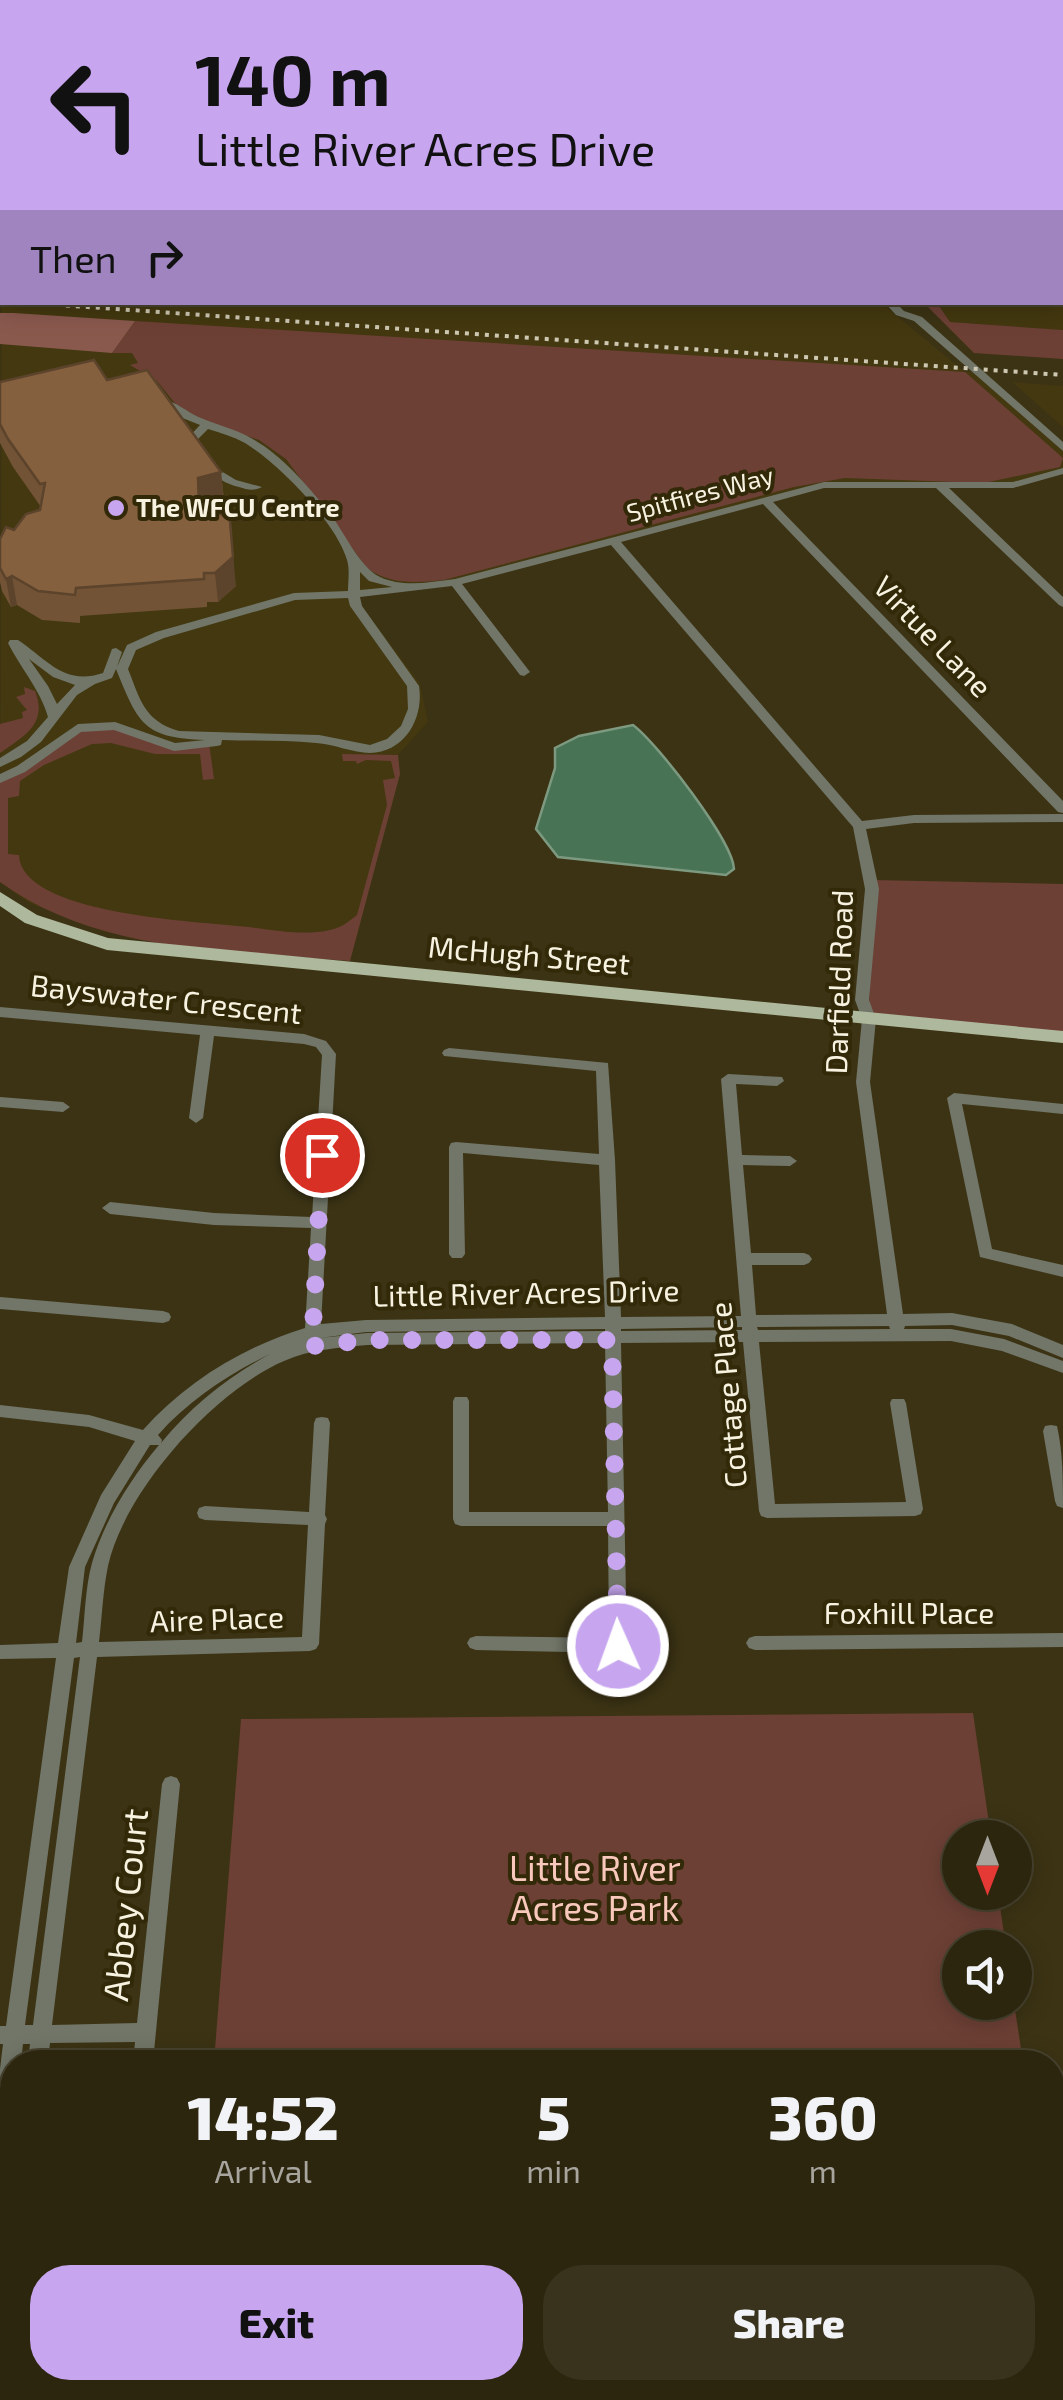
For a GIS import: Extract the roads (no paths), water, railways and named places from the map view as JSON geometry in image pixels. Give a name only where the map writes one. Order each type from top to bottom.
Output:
[{"type":"main road","name":"McHugh Street","points":[[0,898],[32,919],[107,944],[1063,1037]]},
{"type":"street","points":[[891,305],[900,313],[918,319],[1063,448]]},
{"type":"street","points":[[914,305],[918,319]]},
{"type":"street","points":[[154,385],[176,411],[244,438],[271,454],[373,579],[397,586],[430,588]]},
{"type":"street","points":[[206,425],[192,439],[218,477],[232,485],[256,487]]},
{"type":"street","name":"Spitfires Way","points":[[0,763],[24,751],[43,733],[77,687],[108,675],[115,653],[125,644],[294,597],[430,588],[824,485],[1012,485],[1063,472]]},
{"type":"street","points":[[940,487],[1063,603]]},
{"type":"street","name":"Virtue Lane","points":[[765,500],[1063,809]]},
{"type":"street","name":"Darfield Road","points":[[613,540],[859,826],[872,889],[862,1000],[869,1018],[863,1082],[897,1328]]},
{"type":"street","points":[[160,635],[131,648],[124,657],[123,678],[134,694],[138,711],[158,729],[178,734],[319,739],[370,749],[398,740],[411,720],[416,700],[413,686],[356,606],[352,593],[353,557]]},
{"type":"street","points":[[455,582],[524,672]]},
{"type":"street","points":[[52,716],[44,685],[21,660],[14,643],[61,678],[107,681],[134,694]]},
{"type":"street","points":[[0,778],[21,769],[69,734],[126,716],[134,694]]},
{"type":"street","points":[[63,704],[78,722],[115,726],[174,746],[240,735]]},
{"type":"street","points":[[859,826],[914,819],[1063,818]]},
{"type":"street","name":"Bayswater Crescent","points":[[0,1012],[304,1039],[322,1044],[329,1054],[312,1339]]},
{"type":"street","points":[[196,1118],[208,1031]]},
{"type":"street","points":[[449,1054],[603,1067],[608,1160],[618,1646],[476,1643]]},
{"type":"street","name":"Cottage Place","points":[[777,1081],[728,1079],[767,1511],[915,1509],[898,1403]]},
{"type":"street","points":[[1063,1109],[954,1098],[985,1253],[1063,1271]]},
{"type":"street","points":[[0,1102],[62,1108]]},
{"type":"street","points":[[457,1254],[456,1147],[608,1160]]},
{"type":"street","points":[[736,1160],[790,1161]]},
{"type":"street","points":[[110,1208],[214,1219],[317,1223]]},
{"type":"street","name":"Cottage Place","points":[[746,1259],[804,1259]]},
{"type":"street","points":[[0,1303],[163,1317]]},
{"type":"street","name":"Little River Acres Drive","points":[[39,2050],[100,1564],[109,1536],[167,1444],[226,1387],[312,1339],[612,1340],[749,1330],[897,1328],[952,1319],[1012,1330],[1063,1352]]},
{"type":"street","name":"Little River Acres Drive","points":[[8,2035],[77,1566],[92,1531],[146,1437],[209,1380],[255,1354],[366,1326],[613,1321],[749,1330]]},
{"type":"street","name":"Little River Acres Drive","points":[[897,1328],[1004,1345],[1063,1367]]},
{"type":"street","points":[[460,1401],[461,1519],[614,1519]]},
{"type":"street","points":[[0,1410],[89,1421],[167,1444]]},
{"type":"street","name":"Aire Place","points":[[0,1652],[310,1644],[322,1423]]},
{"type":"street","points":[[1051,1432],[1063,1501]]},
{"type":"street","points":[[206,1513],[319,1519]]},
{"type":"street","name":"Foxhill Place","points":[[755,1642],[1063,1640]]},
{"type":"street","name":"Abbey Court","points":[[144,2050],[171,1784]]},
{"type":"street","name":"Abbey Court","points":[[8,2035],[146,2032]]},
{"type":"railway","points":[[59,305],[1063,375]]},
{"type":"place","name":"The WFCU Centre","points":[[116,508]]},
{"type":"park label","name":"Little River Acres Park","points":[[595,1889]]}]
